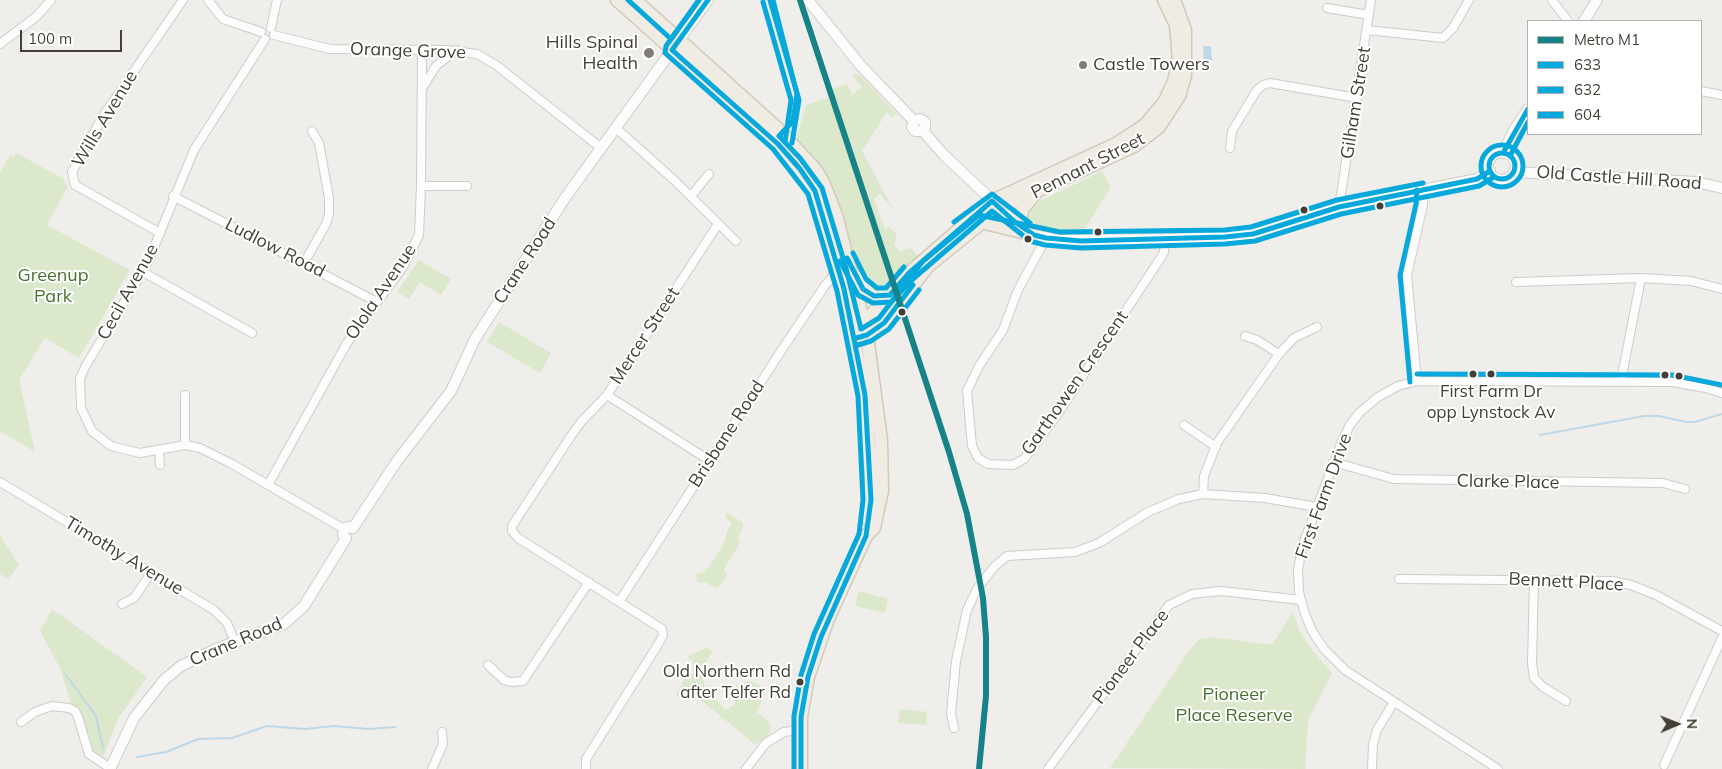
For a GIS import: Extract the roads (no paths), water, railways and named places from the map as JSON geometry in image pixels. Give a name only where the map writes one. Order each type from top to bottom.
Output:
[{"type":"main road","points":[[617,0],[676,45],[773,132],[792,143],[823,182],[836,215],[844,267],[878,412],[883,475],[874,528],[866,536],[814,656],[804,694],[800,730],[801,769]]},
{"type":"main road","points":[[635,0],[676,45]]},
{"type":"main road","name":"Pennant Street","points":[[996,204],[1116,144],[1145,125],[1156,114],[1174,81],[1179,61],[1176,25],[1164,0]]},
{"type":"main road","name":"Pennant Street","points":[[996,204],[1037,192],[1134,146],[1159,127],[1171,112],[1183,86],[1187,62],[1185,30],[1174,0]]},
{"type":"main road","points":[[773,132],[814,191],[844,267],[870,294],[877,297],[890,294]]},
{"type":"main road","points":[[1037,192],[1023,208],[1020,218],[1023,225],[1040,236]]},
{"type":"main road","points":[[861,336],[884,323],[928,266],[981,222],[996,204]]},
{"type":"main road","points":[[858,322],[890,294],[909,273],[996,204]]},
{"type":"main road","points":[[981,222],[1040,236]]},
{"type":"street","points":[[0,44],[37,16],[51,0]]},
{"type":"street","name":"Wills Avenue","points":[[160,232],[76,185],[72,172],[104,116],[182,0]]},
{"type":"street","points":[[208,0],[222,19],[272,39],[277,0]]},
{"type":"street","name":"Crane Road","points":[[110,769],[127,729],[157,686],[181,666],[235,642],[271,630],[295,616],[314,590],[348,532],[397,461],[451,391],[481,328],[566,198],[708,0]]},
{"type":"street","points":[[808,0],[861,66],[914,121],[913,129],[916,132],[923,131],[944,155],[996,204],[1040,236],[1071,240],[1165,239],[1253,234],[1339,207],[1477,179],[1490,171]]},
{"type":"street","name":"Gilham Street","points":[[1339,207],[1371,0]]},
{"type":"street","points":[[1367,30],[1443,38],[1453,28],[1469,0]]},
{"type":"street","points":[[1552,0],[1567,20]]},
{"type":"street","points":[[1585,20],[1597,0]]},
{"type":"street","points":[[1327,8],[1369,15]]},
{"type":"street","points":[[263,36],[265,27],[273,31]]},
{"type":"street","name":"Orange Grove","points":[[273,31],[330,49],[456,50],[486,59],[601,148]]},
{"type":"street","name":"Cecil Avenue","points":[[263,36],[201,137],[173,196],[143,272],[85,367],[80,379],[79,395],[86,420],[102,440],[130,452],[140,453],[185,445],[220,457],[348,532]]},
{"type":"street","name":"Olola Avenue","points":[[268,485],[347,344],[403,267],[419,235],[422,50]]},
{"type":"street","points":[[422,92],[436,66],[456,50]]},
{"type":"street","points":[[1230,148],[1232,131],[1257,90],[1263,85],[1270,83],[1357,98]]},
{"type":"street","points":[[1702,91],[1722,95]]},
{"type":"street","points":[[1504,153],[1515,160],[1515,172],[1503,180],[1495,178],[1490,171],[1492,158],[1504,153],[1513,132],[1527,111]]},
{"type":"street","points":[[616,128],[691,196],[736,241]]},
{"type":"street","points":[[304,263],[329,214],[329,198],[319,143],[312,131]]},
{"type":"street","name":"Old Castle Hill Road","points":[[1515,172],[1696,182],[1722,188]]},
{"type":"street","points":[[691,196],[709,174]]},
{"type":"street","points":[[421,186],[467,186]]},
{"type":"street","points":[[1417,381],[1407,275],[1423,205],[1424,190]]},
{"type":"street","name":"Ludlow Road","points":[[173,196],[376,302]]},
{"type":"street","name":"Mercer Street","points":[[710,461],[607,396],[718,224]]},
{"type":"street","name":"Garthowen Crescent","points":[[1040,236],[1003,330],[979,366],[967,392],[972,446],[978,458],[988,464],[1013,465],[1024,460],[1057,415],[1160,259],[1164,252],[1165,239]]},
{"type":"street","name":"Brisbane Road","points":[[620,602],[826,284],[844,267]]},
{"type":"street","points":[[143,272],[252,333]]},
{"type":"street","points":[[1516,282],[1640,278],[1691,282],[1722,289]]},
{"type":"street","points":[[1621,381],[1640,278]]},
{"type":"street","points":[[1203,494],[1204,476],[1216,447],[1279,354],[1294,338],[1317,327]]},
{"type":"street","points":[[1245,336],[1257,340],[1279,354]]},
{"type":"street","name":"First Farm Drive","points":[[1498,769],[1345,670],[1329,655],[1312,631],[1301,600],[1298,570],[1302,547],[1350,425],[1360,412],[1387,391],[1417,381],[1621,381],[1684,383],[1722,393]]},
{"type":"street","points":[[184,395],[185,445]]},
{"type":"street","points":[[586,769],[586,759],[659,643],[663,632],[657,624],[518,538],[512,531],[512,526],[581,422],[607,396]]},
{"type":"street","points":[[1184,426],[1216,447]]},
{"type":"street","points":[[159,450],[160,465]]},
{"type":"street","name":"Clarke Place","points":[[1334,462],[1394,479],[1663,483],[1684,489]]},
{"type":"street","name":"Timothy Avenue","points":[[0,482],[222,616],[235,642]]},
{"type":"street","points":[[954,728],[952,704],[956,661],[967,610],[977,589],[994,567],[1007,556],[1074,552],[1099,543],[1148,512],[1179,499],[1203,494],[1265,498],[1317,507]]},
{"type":"street","points":[[122,604],[134,598],[151,573]]},
{"type":"street","name":"Bennett Place","points":[[1399,579],[1612,581],[1631,585],[1656,595],[1722,631]]},
{"type":"street","points":[[1534,579],[1532,663],[1534,678],[1543,687],[1566,701]]},
{"type":"street","points":[[488,665],[504,680],[511,682],[523,681],[589,582]]},
{"type":"street","name":"Pioneer Place","points":[[1048,769],[1169,605],[1192,594],[1220,591],[1301,600]]},
{"type":"street","points":[[1664,765],[1722,638]]},
{"type":"street","points":[[1372,769],[1373,744],[1377,730],[1394,702]]},
{"type":"street","points":[[21,722],[35,712],[52,706],[69,708],[78,717],[89,754],[110,769]]},
{"type":"street","points":[[746,769],[766,743],[784,732],[800,730]]},
{"type":"street","points":[[432,769],[443,744],[442,732]]},
{"type":"water","points":[[1203,46],[1211,46],[1212,60],[1204,61]]},
{"type":"waterway","points":[[1540,435],[1644,416],[1659,416],[1695,422],[1722,414]]},
{"type":"waterway","points":[[65,674],[96,716],[103,748]]},
{"type":"waterway","points":[[137,757],[166,752],[198,739],[232,738],[267,726],[305,729],[334,726],[369,729],[395,727]]},
{"type":"metro line","name":"M1","points":[[800,0],[949,452],[967,514],[983,598],[986,637],[986,696],[979,769]]},
{"type":"place","name":"Hills Spinal Health","points":[[649,53]]},
{"type":"place","name":"Castle Towers","points":[[1083,65]]},
{"type":"place","name":"First Farm Dr opp Lynstock Av","points":[[1491,374]]},
{"type":"place","name":"Old Northern Rd after Telfer Rd","points":[[800,682]]},
{"type":"park label","name":"Greenup Park","points":[[53,286]]},
{"type":"park label","name":"Pioneer Place Reserve","points":[[1234,705]]}]
